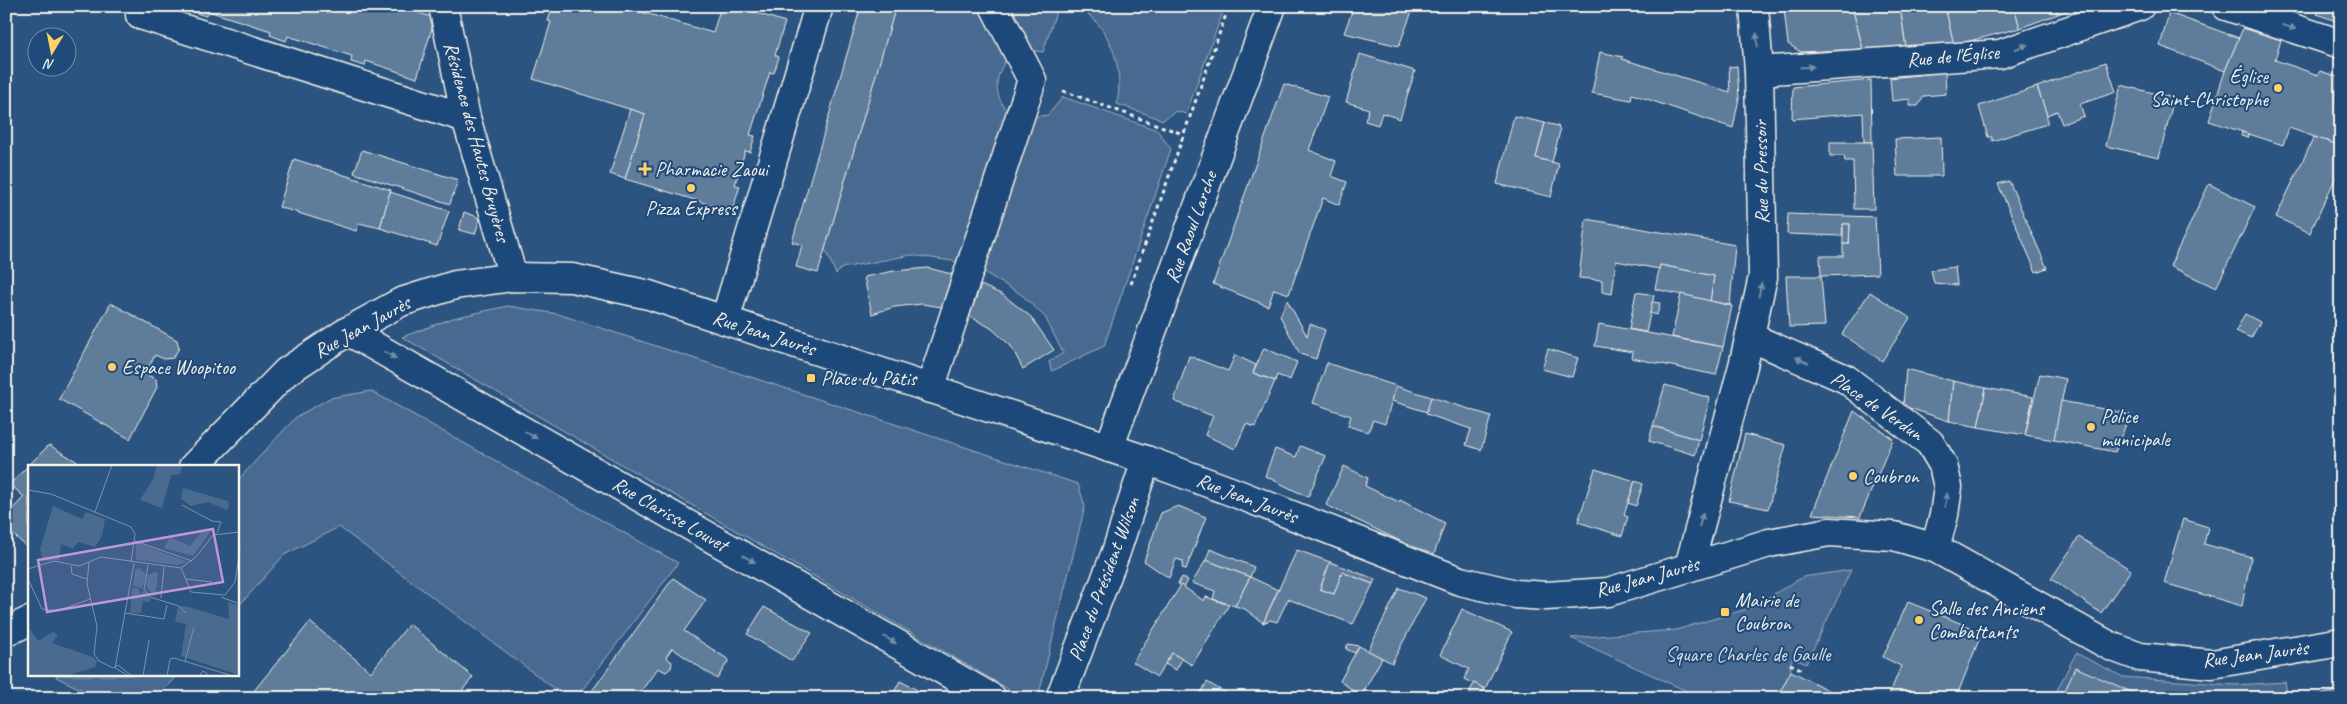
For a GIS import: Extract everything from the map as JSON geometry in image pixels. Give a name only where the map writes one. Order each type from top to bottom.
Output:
[{"type":"street","name":"Résidence des Hautes Bruyères","points":[[443,6],[466,118],[513,277]]},
{"type":"street","points":[[725,320],[819,6]]},
{"type":"street","points":[[930,389],[1032,80],[994,6]]},
{"type":"street","name":"Rue Raoul Larche","points":[[1109,448],[1272,6]]},
{"type":"street","name":"Rue du Pressoir","points":[[1689,567],[1750,337],[1763,277],[1759,71],[1754,6]]},
{"type":"street","name":"Rue de l'Église","points":[[1759,71],[2000,54],[2140,6]]},
{"type":"street","points":[[2226,6],[2341,44]]},
{"type":"street","points":[[140,15],[466,118]]},
{"type":"street","name":"Rue Jean Jaurès","points":[[194,465],[286,372],[348,330],[401,302],[455,285],[513,277],[572,278],[649,295],[1146,460],[1230,490],[1460,581],[1516,594],[1546,596],[1608,592],[1769,543],[1829,532],[1894,536],[1936,548],[2110,646],[2140,657],[2212,664],[2341,642]]},
{"type":"street","name":"Rue Clarisse Louvet","points":[[348,330],[992,698]]},
{"type":"street","name":"Place de Verdun","points":[[1750,337],[1846,379],[1930,442],[1943,465],[1948,487],[1936,548]]},
{"type":"street","name":"Place du Président Wilson","points":[[1060,698],[1116,552],[1146,460]]},
{"type":"street","points":[[6,632],[28,621]]},
{"type":"path","points":[[1032,80],[1182,134],[1229,6]]},
{"type":"path","points":[[1790,664],[1803,670]]},
{"type":"green space","points":[[896,6],[979,6],[1007,59],[1000,72],[997,86],[1000,99],[1008,112],[959,262],[911,255],[842,268],[836,274],[825,249]]},
{"type":"green space","points":[[1003,6],[1058,6],[1043,52],[1026,49]]},
{"type":"green space","points":[[1076,6],[1225,6],[1186,114],[1176,111],[1163,120],[1117,104],[1118,76],[1112,48],[1098,24]]},
{"type":"green space","points":[[1063,97],[1157,130],[1171,149],[1104,346],[1052,371],[1049,362],[1063,353],[1045,317],[1022,295],[982,271],[1030,117],[1048,115]]},
{"type":"green space","points":[[508,306],[558,314],[1078,484],[1085,506],[1038,698],[1024,698],[402,337],[453,318]]},
{"type":"green space","points":[[371,391],[678,563],[576,698],[567,698],[339,527],[284,555],[239,606],[239,479],[296,417],[330,398]]},
{"type":"green space","name":"Square Charles de Gaulle","points":[[1851,570],[1806,664],[1793,658],[1790,664],[1791,671],[1777,698],[1702,698],[1571,638],[1676,630],[1750,608],[1803,577]]},
{"type":"green space","points":[[2076,653],[2123,677],[2235,685],[2285,682],[2288,698],[2053,698]]},
{"type":"green space","points":[[176,676],[157,698],[99,698],[56,677]]},
{"type":"building","points":[[190,6],[397,6],[435,18],[417,78],[366,61],[365,66],[351,62],[352,56],[288,36],[286,41],[270,35],[271,31],[208,11],[206,16],[190,11]]},
{"type":"building","points":[[553,6],[622,6],[713,33],[721,6],[735,6],[785,22],[775,55],[779,57],[774,73],[770,72],[750,135],[755,136],[750,152],[745,151],[735,185],[740,186],[732,211],[625,179],[645,114],[533,79],[551,22],[548,21]]},
{"type":"building","points":[[861,6],[896,6],[818,273],[796,267],[802,245],[792,242]]},
{"type":"building","points":[[1354,6],[1414,6],[1399,46],[1344,33]]},
{"type":"building","points":[[1852,6],[1863,49],[1801,52],[1788,44],[1784,9]]},
{"type":"building","points":[[1852,6],[1900,6],[1906,47],[1863,49]]},
{"type":"building","points":[[1900,6],[1945,6],[1954,44],[1906,47]]},
{"type":"building","points":[[1945,6],[2014,6],[2020,28],[1954,45]]},
{"type":"building","points":[[2014,6],[2056,6],[2058,14],[2020,28]]},
{"type":"building","points":[[2056,6],[2077,6],[2058,14]]},
{"type":"building","points":[[2321,6],[2341,6],[2341,23],[2317,14]]},
{"type":"building","points":[[2169,13],[2239,38],[2225,71],[2160,46]]},
{"type":"building","name":"Église Saint-Christophe","points":[[2243,28],[2281,40],[2275,60],[2318,75],[2320,71],[2341,78],[2334,99],[2341,101],[2341,146],[2289,128],[2283,145],[2209,121],[2225,71]]},
{"type":"building","points":[[1600,52],[1623,57],[1622,59],[1730,92],[1729,67],[1737,66],[1739,98],[1733,128],[1632,94],[1631,100],[1592,93]]},
{"type":"building","points":[[1360,54],[1415,71],[1400,119],[1382,113],[1378,125],[1365,121],[1369,109],[1346,102]]},
{"type":"building","points":[[2106,62],[2116,92],[2080,104],[2084,116],[2062,124],[2057,111],[2047,115],[2037,87]]},
{"type":"building","points":[[1945,72],[1946,94],[1924,96],[1918,106],[1910,106],[1910,99],[1892,101],[1890,78]]},
{"type":"building","points":[[1871,80],[1872,142],[1864,142],[1863,113],[1792,119],[1793,87]]},
{"type":"building","points":[[1284,84],[1328,97],[1309,150],[1336,161],[1331,176],[1347,182],[1339,205],[1323,198],[1289,294],[1274,289],[1268,306],[1213,284]]},
{"type":"building","points":[[2121,85],[2174,98],[2159,158],[2106,146]]},
{"type":"building","points":[[2037,87],[2047,115],[2047,124],[1992,141],[1992,137],[1988,137],[1979,106]]},
{"type":"building","points":[[630,109],[645,114],[625,179],[610,174]]},
{"type":"building","points":[[1514,116],[1545,123],[1536,158],[1559,164],[1551,197],[1497,184]]},
{"type":"building","points":[[1545,123],[1558,126],[1560,131],[1552,162],[1536,158]]},
{"type":"building","points":[[2242,132],[2249,135],[2248,138],[2241,136]]},
{"type":"building","points":[[1941,137],[1942,176],[1897,176],[1895,139]]},
{"type":"building","points":[[2314,137],[2341,146],[2341,166],[2310,233],[2276,217]]},
{"type":"building","points":[[1830,142],[1872,142],[1874,209],[1854,209],[1853,161],[1845,161],[1844,156],[1830,156]]},
{"type":"building","points":[[362,150],[458,180],[450,204],[354,173]]},
{"type":"building","points":[[294,159],[391,190],[380,228],[359,223],[356,231],[279,207]]},
{"type":"building","points":[[2009,181],[2047,268],[2036,272],[1998,184]]},
{"type":"building","points":[[2209,184],[2255,207],[2216,288],[2170,266]]},
{"type":"building","points":[[390,192],[449,211],[437,246],[380,228]]},
{"type":"building","points":[[464,212],[480,218],[475,234],[459,230]]},
{"type":"building","points":[[1788,214],[1875,217],[1878,274],[1821,276],[1820,256],[1843,256],[1843,244],[1849,244],[1850,224],[1843,224],[1842,236],[1787,234]]},
{"type":"building","points":[[1586,219],[1735,245],[1730,305],[1710,301],[1714,276],[1660,265],[1659,269],[1616,261],[1612,294],[1602,292],[1602,280],[1579,278]]},
{"type":"building","points":[[1843,224],[1850,224],[1849,244],[1843,244]]},
{"type":"building","points":[[1660,265],[1714,276],[1710,301],[1655,289]]},
{"type":"building","points":[[1955,267],[1957,285],[1934,283],[1931,270]]},
{"type":"building","points":[[928,268],[959,276],[948,308],[922,304],[894,307],[872,314],[864,277],[894,271]]},
{"type":"building","points":[[1786,276],[1821,276],[1825,326],[1789,327]]},
{"type":"building","points":[[981,285],[1003,295],[1031,317],[1054,350],[1023,369],[1011,346],[991,328],[969,316]]},
{"type":"building","points":[[1636,292],[1654,295],[1646,332],[1629,329]]},
{"type":"building","points":[[1870,292],[1910,318],[1882,361],[1842,334]]},
{"type":"building","points":[[1681,294],[1732,306],[1723,347],[1672,337]]},
{"type":"building","points":[[1287,300],[1307,336],[1310,324],[1325,330],[1316,359],[1300,354],[1280,316]]},
{"type":"building","points":[[1652,302],[1660,303],[1657,315],[1650,313]]},
{"type":"building","name":"Espace Woopitoo","points":[[111,303],[177,340],[179,348],[173,358],[164,359],[155,355],[145,374],[156,379],[157,387],[130,439],[59,399]]},
{"type":"building","points":[[2245,314],[2260,322],[2251,338],[2236,331]]},
{"type":"building","points":[[1599,324],[1723,347],[1716,375],[1632,358],[1633,352],[1595,346]]},
{"type":"building","points":[[1264,348],[1297,362],[1290,380],[1277,375],[1275,381],[1253,373]]},
{"type":"building","points":[[1548,349],[1578,358],[1572,377],[1542,369]]},
{"type":"building","points":[[1235,355],[1256,365],[1253,373],[1275,381],[1255,427],[1246,424],[1235,449],[1205,435],[1213,416],[1174,401],[1189,356],[1228,371]]},
{"type":"building","points":[[1327,363],[1396,386],[1385,424],[1373,420],[1368,432],[1348,426],[1351,416],[1313,403]]},
{"type":"building","points":[[1906,369],[1953,381],[1949,421],[1903,406]]},
{"type":"building","points":[[2040,374],[2066,379],[2054,440],[2025,435]]},
{"type":"building","points":[[1953,381],[1986,388],[1978,427],[1949,421]]},
{"type":"building","points":[[1665,385],[1710,398],[1699,440],[1653,426]]},
{"type":"building","points":[[1396,386],[1431,397],[1427,412],[1392,401]]},
{"type":"building","points":[[1986,388],[2033,397],[2025,435],[1978,427]]},
{"type":"building","points":[[1431,397],[1491,416],[1481,450],[1466,445],[1471,429],[1426,414]]},
{"type":"building","name":"Police municipale","points":[[2061,401],[2130,414],[2115,452],[2054,440]]},
{"type":"building","name":"Coubron","points":[[1854,411],[1893,439],[1860,517],[1812,514]]},
{"type":"building","points":[[1653,426],[1699,440],[1695,455],[1649,441]]},
{"type":"building","points":[[1745,434],[1786,445],[1768,509],[1729,501]]},
{"type":"building","points":[[49,445],[83,465],[29,465]]},
{"type":"building","points":[[1300,446],[1326,456],[1308,497],[1265,476],[1275,449],[1296,457]]},
{"type":"building","points":[[28,466],[28,548],[6,528],[6,516],[24,497],[10,484]]},
{"type":"building","points":[[1344,466],[1368,478],[1365,486],[1399,502],[1400,500],[1445,523],[1433,557],[1326,505]]},
{"type":"building","points":[[1595,469],[1635,481],[1624,515],[1628,517],[1622,536],[1578,522]]},
{"type":"building","points":[[1635,481],[1643,484],[1636,506],[1628,503]]},
{"type":"building","points":[[1178,506],[1206,517],[1186,569],[1182,568],[1183,561],[1176,559],[1169,578],[1144,561],[1161,513]]},
{"type":"building","points":[[2183,519],[2208,527],[2204,544],[2251,557],[2242,606],[2164,583]]},
{"type":"building","points":[[2079,537],[2131,570],[2101,613],[2051,579]]},
{"type":"building","points":[[1210,549],[1254,567],[1250,577],[1206,560]]},
{"type":"building","points":[[1297,550],[1330,562],[1320,589],[1334,594],[1342,572],[1373,584],[1353,624],[1288,599],[1277,622],[1270,620],[1263,623]]},
{"type":"building","points":[[1206,560],[1250,577],[1235,606],[1213,599],[1215,591],[1192,583]]},
{"type":"building","points":[[1330,562],[1375,579],[1373,584],[1342,572],[1334,594],[1320,589]]},
{"type":"building","points":[[1182,577],[1188,580],[1184,588],[1178,584]]},
{"type":"building","points":[[1250,577],[1278,590],[1263,623],[1245,609],[1235,606]]},
{"type":"building","points":[[673,578],[706,600],[684,631],[729,660],[717,679],[672,648],[666,657],[672,662],[671,668],[666,672],[658,668],[636,698],[587,698]]},
{"type":"building","points":[[1181,585],[1204,601],[1206,597],[1229,605],[1192,665],[1172,653],[1157,677],[1133,662]]},
{"type":"building","points":[[1399,588],[1426,598],[1392,663],[1368,651]]},
{"type":"building","points":[[1908,602],[1982,632],[1956,698],[1888,698],[1901,666],[1883,657]]},
{"type":"building","points":[[764,607],[812,633],[792,661],[747,634]]},
{"type":"building","points":[[1462,609],[1512,632],[1485,689],[1464,679],[1469,669],[1440,655]]},
{"type":"building","points":[[310,622],[371,672],[409,624],[473,677],[456,698],[248,698]]},
{"type":"building","points":[[1348,644],[1359,646],[1355,653],[1346,649]]},
{"type":"building","points":[[1359,646],[1382,658],[1361,696],[1340,681]]},
{"type":"building","points":[[1172,653],[1182,659],[1176,670],[1165,664]]},
{"type":"building","points":[[2075,667],[2145,698],[2062,698]]},
{"type":"building","points":[[1791,671],[1822,687],[1843,698],[1777,698]]},
{"type":"building","points":[[900,681],[919,691],[915,698],[891,698]]},
{"type":"building","points":[[1207,682],[1234,698],[1198,698]]},
{"type":"building","points":[[1474,683],[1485,689],[1481,698],[1469,693]]},
{"type":"building","points":[[919,691],[930,698],[915,698]]},
{"type":"building","points":[[2337,691],[2338,698],[2304,698]]},
{"type":"place","name":"Église Saint-Christophe","points":[[2278,88]]},
{"type":"place","name":"Pharmacie Zaoui","points":[[645,169]]},
{"type":"place","name":"Pizza Express","points":[[691,188]]},
{"type":"place","name":"Espace Woopitoo","points":[[112,367]]},
{"type":"place","name":"Place du Pâtis","points":[[811,378]]},
{"type":"place","name":"Police municipale","points":[[2091,427]]},
{"type":"place","name":"Coubron","points":[[1853,476]]},
{"type":"place","name":"Mairie de Coubron","points":[[1725,612]]},
{"type":"place","name":"Salle des Anciens Combattants","points":[[1919,620]]}]
